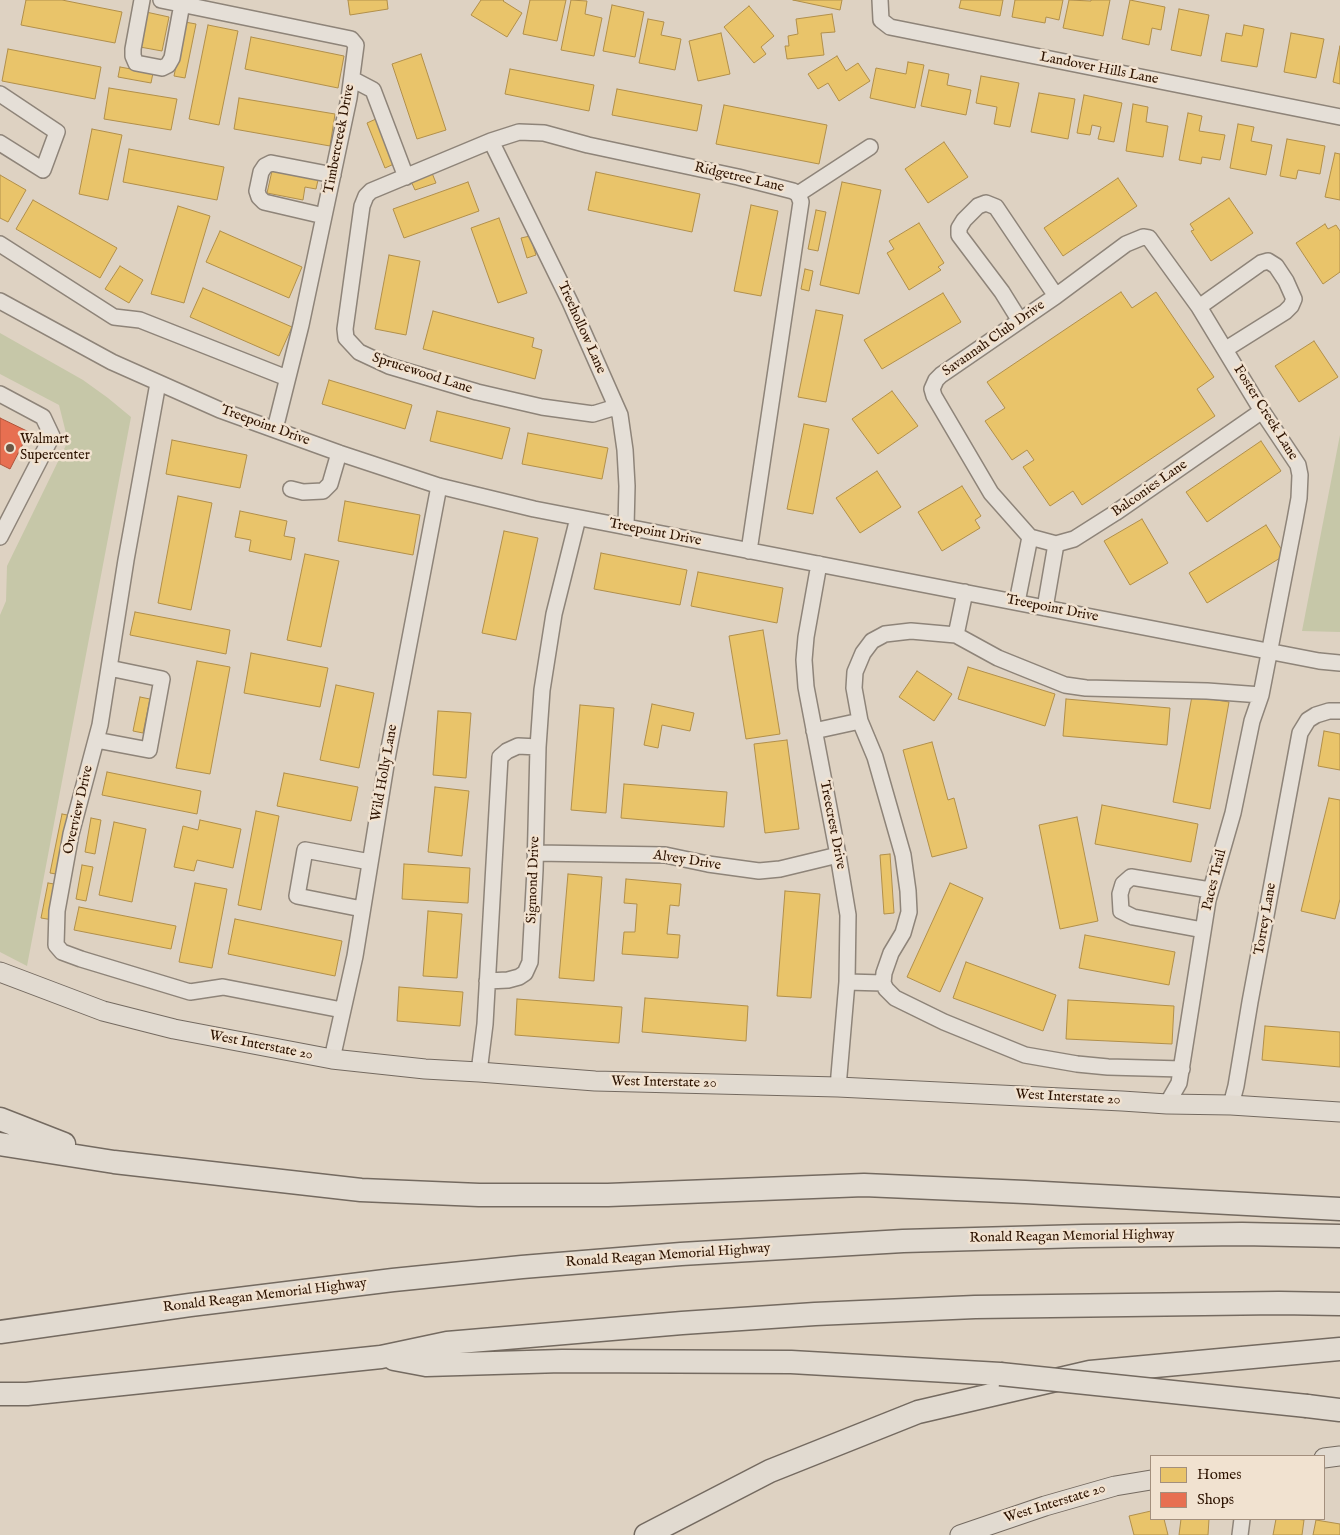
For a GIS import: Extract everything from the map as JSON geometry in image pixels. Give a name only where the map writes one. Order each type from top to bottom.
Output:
[{"type":"highway","points":[[0,1119],[30,1132],[114,1162]]},
{"type":"highway","points":[[0,1144],[114,1162],[361,1190],[479,1195],[608,1195],[864,1185],[1340,1209]]},
{"type":"highway","name":"Ronald Reagan Memorial Highway","points":[[0,1332],[190,1305],[393,1280],[681,1254],[903,1241],[1242,1234],[1340,1236]]},
{"type":"highway","points":[[0,1394],[26,1394],[381,1357],[447,1343],[815,1314],[975,1307],[1279,1303],[1340,1304]]},
{"type":"highway","points":[[646,1535],[770,1471],[918,1412],[1090,1372],[1340,1349]]},
{"type":"highway","points":[[381,1357],[426,1365],[572,1360],[791,1362],[1000,1374],[1340,1410]]},
{"type":"main road","name":"West Interstate 20","points":[[0,972],[103,1011],[174,1029],[332,1059],[426,1069],[594,1081],[838,1087],[1167,1104],[1231,1105],[1340,1112]]},
{"type":"main road","points":[[1325,1458],[1340,1456]]},
{"type":"main road","name":"West Interstate 20","points":[[960,1535],[1115,1486],[1150,1480]]},
{"type":"street","points":[[142,0],[133,56],[136,63],[162,68],[168,65],[172,58],[182,4]]},
{"type":"street","name":"Timbercreek Drive","points":[[161,0],[351,39],[356,45],[349,98],[301,325],[274,429]]},
{"type":"street","name":"Landover Hills Lane","points":[[880,0],[880,20],[890,26],[1340,117]]},
{"type":"street","points":[[352,79],[373,90],[406,177]]},
{"type":"street","points":[[0,94],[57,132],[43,170],[0,143]]},
{"type":"street","name":"Ridgetree Lane","points":[[366,196],[371,191],[520,132],[544,133],[588,145],[793,190],[798,194],[801,202],[749,551]]},
{"type":"street","name":"Treehollow Lane","points":[[491,142],[570,302],[620,415],[625,450],[627,486],[626,527]]},
{"type":"street","points":[[798,194],[870,148]]},
{"type":"street","points":[[324,216],[264,202],[259,197],[257,191],[261,172],[265,166],[271,163],[333,175]]},
{"type":"street","name":"Sprucewood Lane","points":[[366,196],[362,206],[345,329],[346,338],[359,352],[389,366],[477,392],[542,407],[593,414],[616,407]]},
{"type":"street","points":[[1020,322],[1002,292],[959,235],[959,228],[964,220],[978,206],[986,203],[996,207],[1056,296]]},
{"type":"street","name":"Foster Creek Lane","points":[[1139,239],[1143,237],[1149,238],[1199,306],[1262,411],[1298,465],[1300,475],[1299,498],[1269,651]]},
{"type":"street","name":"Savannah Club Drive","points":[[1030,537],[991,493],[934,396],[932,389],[936,380],[941,375],[1020,322],[1126,244],[1139,239]]},
{"type":"street","points":[[0,244],[114,317],[140,320],[287,378]]},
{"type":"street","points":[[1199,306],[1268,261],[1276,266],[1286,281],[1294,299],[1291,306],[1285,312],[1226,349]]},
{"type":"street","name":"Treepoint Drive","points":[[0,302],[103,358],[220,410],[339,453],[439,486],[578,518],[1319,661],[1340,663]]},
{"type":"street","name":"Overview Drive","points":[[158,383],[126,560],[100,725],[72,834],[57,911],[56,945],[62,952],[190,992],[223,987],[342,1010]]},
{"type":"street","points":[[0,394],[43,417],[52,436],[0,537]]},
{"type":"street","name":"Balconies Lane","points":[[1056,544],[1074,539],[1116,513],[1262,411]]},
{"type":"street","points":[[291,489],[304,492],[323,492],[330,484],[339,453]]},
{"type":"street","name":"Wild Holly Lane","points":[[332,1059],[355,956],[387,759],[439,486]]},
{"type":"street","name":"Sigmond Drive","points":[[487,981],[508,980],[519,977],[525,973],[530,962],[535,870],[538,746],[542,690],[550,639],[578,518]]},
{"type":"street","points":[[1017,602],[1030,537],[1056,544],[1045,608]]},
{"type":"street","name":"Treecrest Drive","points":[[819,564],[806,637],[804,660],[806,686],[848,915],[847,982],[838,1087]]},
{"type":"street","points":[[956,635],[966,592]]},
{"type":"street","points":[[1182,1069],[1108,1067],[1077,1064],[1024,1054],[944,1022],[895,998],[886,989],[883,983],[884,973],[909,912],[908,891],[903,855],[875,757],[860,721],[854,688],[855,672],[863,654],[872,641],[885,634],[911,631],[956,635],[998,658],[1064,685],[1086,688],[1207,691],[1261,695]]},
{"type":"street","name":"Paces Trail","points":[[1167,1104],[1179,1083],[1210,890],[1233,813],[1252,721],[1261,695],[1269,651]]},
{"type":"street","points":[[96,740],[149,750],[162,679],[109,668]]},
{"type":"street","name":"Torrey Lane","points":[[1231,1105],[1300,733],[1308,720],[1316,715],[1330,711],[1340,711]]},
{"type":"street","points":[[814,731],[860,721]]},
{"type":"street","points":[[479,1072],[486,1024],[500,757],[518,746],[538,746]]},
{"type":"street","points":[[362,909],[297,896],[305,850],[370,862]]},
{"type":"street","name":"Alvey Drive","points":[[535,853],[665,855],[759,872],[838,856]]},
{"type":"street","points":[[1203,930],[1133,917],[1121,911],[1120,894],[1123,884],[1131,878],[1210,890]]},
{"type":"street","points":[[847,982],[883,983]]},
{"type":"street","points":[[1240,1535],[1242,1520]]},
{"type":"green space","points":[[0,333],[83,380],[131,417],[27,966],[0,952],[0,615],[6,601],[7,566],[68,441],[59,405],[0,374]]},
{"type":"green space","points":[[1340,435],[1340,632],[1302,631]]},
{"type":"building: Homes","points":[[26,0],[62,0],[122,12],[115,43],[21,25]]},
{"type":"building: Homes","points":[[348,0],[387,0],[388,9],[350,15]]},
{"type":"building: Homes","points":[[481,0],[504,0],[522,13],[507,37],[471,15]]},
{"type":"building: Homes","points":[[530,0],[566,0],[557,41],[523,34]]},
{"type":"building: Homes","points":[[571,0],[587,1],[585,14],[602,18],[594,56],[561,50]]},
{"type":"building: Homes","points":[[793,0],[842,0],[840,10]]},
{"type":"building: Homes","points":[[961,0],[1003,0],[1000,16],[959,8]]},
{"type":"building: Homes","points":[[1015,0],[1063,0],[1059,20],[1046,17],[1045,23],[1012,17]]},
{"type":"building: Homes","points":[[1069,0],[1110,0],[1103,36],[1063,28]]},
{"type":"building: Homes","points":[[1130,0],[1165,7],[1161,30],[1152,28],[1149,45],[1122,39]]},
{"type":"building: Homes","points":[[612,5],[644,12],[635,57],[603,51]]},
{"type":"building: Homes","points":[[749,6],[774,36],[761,47],[766,54],[754,63],[724,27]]},
{"type":"building: Homes","points":[[1179,9],[1209,15],[1201,56],[1171,50]]},
{"type":"building: Homes","points":[[146,12],[169,17],[162,51],[140,47]]},
{"type":"building: Homes","points":[[832,14],[835,32],[821,33],[824,55],[787,59],[785,46],[789,46],[788,36],[798,34],[796,19]]},
{"type":"building: Homes","points":[[648,19],[664,22],[661,35],[681,39],[675,70],[639,63]]},
{"type":"building: Homes","points":[[185,22],[196,24],[185,78],[174,76]]},
{"type":"building: Homes","points":[[208,25],[238,31],[219,125],[189,119]]},
{"type":"building: Homes","points":[[1244,25],[1264,29],[1257,67],[1221,61],[1226,33],[1242,36]]},
{"type":"building: Homes","points":[[721,33],[730,74],[698,81],[689,41]]},
{"type":"building: Homes","points":[[1291,33],[1324,39],[1316,78],[1284,72]]},
{"type":"building: Homes","points":[[251,37],[344,56],[338,88],[245,69]]},
{"type":"building: Homes","points":[[1340,46],[1340,84],[1333,82]]},
{"type":"building: Homes","points":[[8,49],[101,67],[95,99],[2,81]]},
{"type":"building: Homes","points":[[421,54],[446,130],[417,139],[392,64]]},
{"type":"building: Homes","points":[[837,56],[846,71],[858,63],[870,81],[839,101],[828,83],[818,89],[808,74]]},
{"type":"building: Homes","points":[[908,62],[924,65],[915,108],[870,98],[876,68],[906,74]]},
{"type":"building: Homes","points":[[120,67],[153,73],[151,83],[118,77]]},
{"type":"building: Homes","points":[[510,69],[594,85],[589,111],[505,94]]},
{"type":"building: Homes","points":[[929,70],[949,74],[947,85],[971,90],[966,115],[921,106]]},
{"type":"building: Homes","points":[[981,76],[1019,83],[1010,127],[994,124],[997,107],[976,103]]},
{"type":"building: Homes","points":[[109,88],[177,99],[171,130],[104,119]]},
{"type":"building: Homes","points":[[617,89],[702,105],[697,131],[612,115]]},
{"type":"building: Homes","points":[[1039,93],[1075,99],[1068,139],[1031,132]]},
{"type":"building: Homes","points":[[1084,95],[1122,103],[1114,142],[1098,139],[1101,127],[1092,125],[1090,135],[1077,133]]},
{"type":"building: Homes","points":[[239,98],[335,114],[330,146],[234,129]]},
{"type":"building: Homes","points":[[1133,104],[1148,107],[1146,122],[1168,126],[1163,157],[1126,151]]},
{"type":"building: Homes","points":[[724,105],[827,125],[819,164],[716,144]]},
{"type":"building: Homes","points":[[1188,113],[1202,116],[1199,131],[1225,135],[1220,160],[1202,157],[1201,164],[1179,160]]},
{"type":"building: Homes","points":[[376,119],[394,164],[385,168],[367,123]]},
{"type":"building: Homes","points":[[1238,124],[1254,127],[1251,141],[1272,145],[1266,175],[1230,168]]},
{"type":"building: Homes","points":[[92,129],[122,135],[108,200],[79,194]]},
{"type":"building: Homes","points":[[1287,139],[1325,146],[1320,174],[1298,170],[1296,179],[1280,176]]},
{"type":"building: Homes","points":[[944,142],[968,177],[928,203],[905,169]]},
{"type":"building: Homes","points":[[129,149],[224,167],[217,200],[123,182]]},
{"type":"building: Homes","points":[[1335,153],[1340,154],[1340,200],[1325,197]]},
{"type":"building: Homes","points":[[272,171],[318,180],[316,189],[305,187],[303,200],[267,193]]},
{"type":"building: Homes","points":[[596,172],[700,194],[692,232],[588,210]]},
{"type":"building: Homes","points":[[432,173],[436,183],[415,190],[411,181]]},
{"type":"building: Homes","points":[[0,175],[26,190],[8,222],[0,218]]},
{"type":"building: Homes","points":[[1118,178],[1137,206],[1063,256],[1044,228]]},
{"type":"building: Homes","points":[[468,182],[479,211],[404,238],[393,209]]},
{"type":"building: Homes","points":[[842,182],[881,190],[859,294],[820,285]]},
{"type":"building: Homes","points":[[1229,198],[1253,233],[1211,261],[1191,231],[1194,230],[1190,224]]},
{"type":"building: Homes","points":[[33,200],[117,248],[100,278],[16,229]]},
{"type":"building: Homes","points":[[751,205],[778,211],[761,296],[734,291]]},
{"type":"building: Homes","points":[[178,206],[210,216],[184,303],[151,294]]},
{"type":"building: Homes","points":[[816,210],[826,212],[818,251],[808,249]]},
{"type":"building: Homes","points":[[499,218],[527,293],[498,303],[471,228]]},
{"type":"building: Homes","points":[[919,223],[944,263],[938,267],[941,270],[909,290],[887,253],[894,249],[889,241]]},
{"type":"building: Homes","points":[[1325,224],[1328,229],[1336,225],[1340,231],[1340,272],[1323,284],[1296,243]]},
{"type":"building: Homes","points":[[220,231],[302,267],[289,298],[206,262]]},
{"type":"building: Homes","points":[[530,236],[536,255],[527,258],[521,238]]},
{"type":"building: Homes","points":[[389,255],[420,261],[406,335],[375,329]]},
{"type":"building: Homes","points":[[120,266],[143,280],[129,303],[105,289]]},
{"type":"building: Homes","points":[[805,269],[813,271],[809,291],[801,289]]},
{"type":"building: Homes","points":[[203,288],[292,327],[279,356],[190,317]]},
{"type":"building: Homes","points":[[1121,292],[1132,308],[1156,292],[1214,377],[1197,389],[1215,416],[1082,505],[1073,491],[1050,506],[1023,467],[1034,460],[1027,450],[1012,460],[985,421],[1005,408],[987,382]]},
{"type":"building: Homes","points":[[943,293],[961,322],[882,369],[864,340]]},
{"type":"building: Homes","points":[[816,310],[843,315],[826,402],[798,397]]},
{"type":"building: Homes","points":[[433,311],[534,338],[532,347],[542,350],[535,379],[423,349]]},
{"type":"building: Homes","points":[[1314,341],[1338,377],[1299,402],[1275,366]]},
{"type":"building: Homes","points":[[329,380],[412,405],[405,429],[322,404]]},
{"type":"building: Homes","points":[[892,391],[918,426],[878,454],[852,419]]},
{"type":"building: Homes","points":[[437,411],[510,428],[502,459],[430,441]]},
{"type":"building: Homes","points":[[804,424],[829,429],[813,514],[787,509]]},
{"type":"building: Homes","points":[[528,433],[608,448],[602,479],[522,464]]},
{"type":"building: Homes","points":[[172,440],[247,455],[240,488],[166,474]]},
{"type":"building: Homes","points":[[1261,441],[1281,471],[1207,522],[1186,492]]},
{"type":"building: Homes","points":[[877,471],[901,507],[860,533],[836,498]]},
{"type":"building: Homes","points":[[962,486],[981,516],[975,520],[980,528],[942,551],[918,512]]},
{"type":"building: Homes","points":[[178,496],[212,503],[191,610],[158,603]]},
{"type":"building: Homes","points":[[345,501],[420,515],[413,555],[338,541]]},
{"type":"building: Homes","points":[[240,511],[287,521],[284,536],[295,538],[291,560],[249,551],[251,540],[235,537]]},
{"type":"building: Homes","points":[[1142,519],[1168,563],[1130,585],[1104,541]]},
{"type":"building: Homes","points":[[1266,525],[1285,555],[1207,603],[1189,573]]},
{"type":"building: Homes","points":[[504,531],[538,538],[516,640],[482,633]]},
{"type":"building: Homes","points":[[601,553],[687,570],[680,605],[594,589]]},
{"type":"building: Homes","points":[[305,554],[339,561],[321,647],[287,640]]},
{"type":"building: Homes","points":[[698,572],[783,588],[777,623],[691,606]]},
{"type":"building: Homes","points":[[135,612],[230,630],[226,654],[130,635]]},
{"type":"building: Homes","points":[[763,630],[780,734],[746,739],[729,636]]},
{"type":"building: Homes","points":[[251,653],[328,668],[320,707],[244,693]]},
{"type":"building: Homes","points":[[197,661],[230,667],[210,774],[176,768]]},
{"type":"building: Homes","points":[[968,667],[1055,694],[1045,726],[958,699]]},
{"type":"building: Homes","points":[[917,671],[952,694],[934,721],[899,697]]},
{"type":"building: Homes","points":[[336,685],[374,693],[359,768],[320,760]]},
{"type":"building: Homes","points":[[1192,696],[1229,702],[1210,809],[1173,802]]},
{"type":"building: Homes","points":[[140,697],[150,699],[143,733],[133,731]]},
{"type":"building: Homes","points":[[1066,699],[1170,708],[1167,745],[1063,736]]},
{"type":"building: Homes","points":[[652,704],[694,713],[690,731],[662,725],[658,748],[644,745]]},
{"type":"building: Homes","points":[[580,705],[614,708],[606,813],[571,810]]},
{"type":"building: Homes","points":[[438,711],[471,713],[466,778],[433,775]]},
{"type":"building: Homes","points":[[1324,731],[1340,734],[1340,770],[1318,766]]},
{"type":"building: Homes","points":[[787,740],[799,829],[765,833],[754,744]]},
{"type":"building: Homes","points":[[932,742],[948,800],[954,798],[967,848],[932,857],[903,750]]},
{"type":"building: Homes","points":[[107,772],[201,791],[197,814],[102,795]]},
{"type":"building: Homes","points":[[284,773],[358,787],[351,821],[277,806]]},
{"type":"building: Homes","points":[[624,784],[727,792],[724,827],[621,818]]},
{"type":"building: Homes","points":[[435,787],[469,791],[462,856],[428,852]]},
{"type":"building: Homes","points":[[1329,798],[1340,800],[1340,899],[1335,919],[1301,911]]},
{"type":"building: Homes","points":[[1102,805],[1198,824],[1191,862],[1095,844]]},
{"type":"building: Homes","points":[[256,811],[279,816],[261,910],[238,905]]},
{"type":"building: Homes","points":[[62,814],[73,816],[62,875],[50,873]]},
{"type":"building: Homes","points":[[1077,817],[1098,921],[1060,929],[1039,825]]},
{"type":"building: Homes","points":[[91,818],[101,820],[95,854],[85,852]]},
{"type":"building: Homes","points":[[200,820],[241,829],[233,868],[197,860],[194,871],[174,867],[183,826],[198,830]]},
{"type":"building: Homes","points":[[114,822],[146,829],[132,902],[99,895]]},
{"type":"building: Homes","points":[[890,854],[894,913],[884,914],[880,855]]},
{"type":"building: Homes","points":[[404,864],[470,868],[468,903],[402,899]]},
{"type":"building: Homes","points":[[82,865],[93,867],[86,901],[76,899]]},
{"type":"building: Homes","points":[[568,874],[602,877],[594,981],[559,978]]},
{"type":"building: Homes","points":[[626,879],[681,884],[679,906],[670,905],[667,934],[680,935],[678,958],[622,954],[624,932],[635,932],[637,904],[624,903]]},
{"type":"building: Homes","points":[[48,883],[60,885],[53,920],[41,918]]},
{"type":"building: Homes","points":[[195,883],[227,889],[212,968],[179,962]]},
{"type":"building: Homes","points":[[950,883],[983,898],[940,992],[907,977]]},
{"type":"building: Homes","points":[[785,891],[820,894],[811,998],[777,996]]},
{"type":"building: Homes","points":[[79,907],[176,926],[171,949],[74,930]]},
{"type":"building: Homes","points":[[428,911],[462,914],[457,978],[423,976]]},
{"type":"building: Homes","points":[[235,919],[342,941],[335,976],[228,954]]},
{"type":"building: Homes","points":[[1085,935],[1175,952],[1169,985],[1079,968]]},
{"type":"building: Homes","points":[[966,962],[1056,995],[1043,1031],[953,998]]},
{"type":"building: Homes","points":[[399,987],[463,992],[460,1026],[397,1021]]},
{"type":"building: Homes","points":[[645,998],[748,1006],[746,1041],[642,1032]]},
{"type":"building: Homes","points":[[517,999],[622,1007],[619,1043],[515,1035]]},
{"type":"building: Homes","points":[[1068,1000],[1174,1006],[1172,1044],[1066,1039]]},
{"type":"building: Homes","points":[[1265,1026],[1340,1032],[1340,1067],[1262,1060]]},
{"type":"building: Homes","points":[[1150,1511],[1150,1520],[1164,1520],[1168,1535],[1134,1535],[1129,1516]]},
{"type":"building: Homes","points":[[1181,1520],[1209,1520],[1208,1535],[1179,1535]]},
{"type":"building: Homes","points":[[1276,1520],[1304,1520],[1302,1535],[1273,1535]]},
{"type":"building: Homes","points":[[1316,1520],[1340,1524],[1340,1535],[1313,1535]]},
{"type":"building: Shops","name":"Walmart Supercenter","points":[[0,418],[29,432],[10,469],[0,464]]},
{"type":"place","name":"Walmart Supercenter","points":[[10,448]]}]
